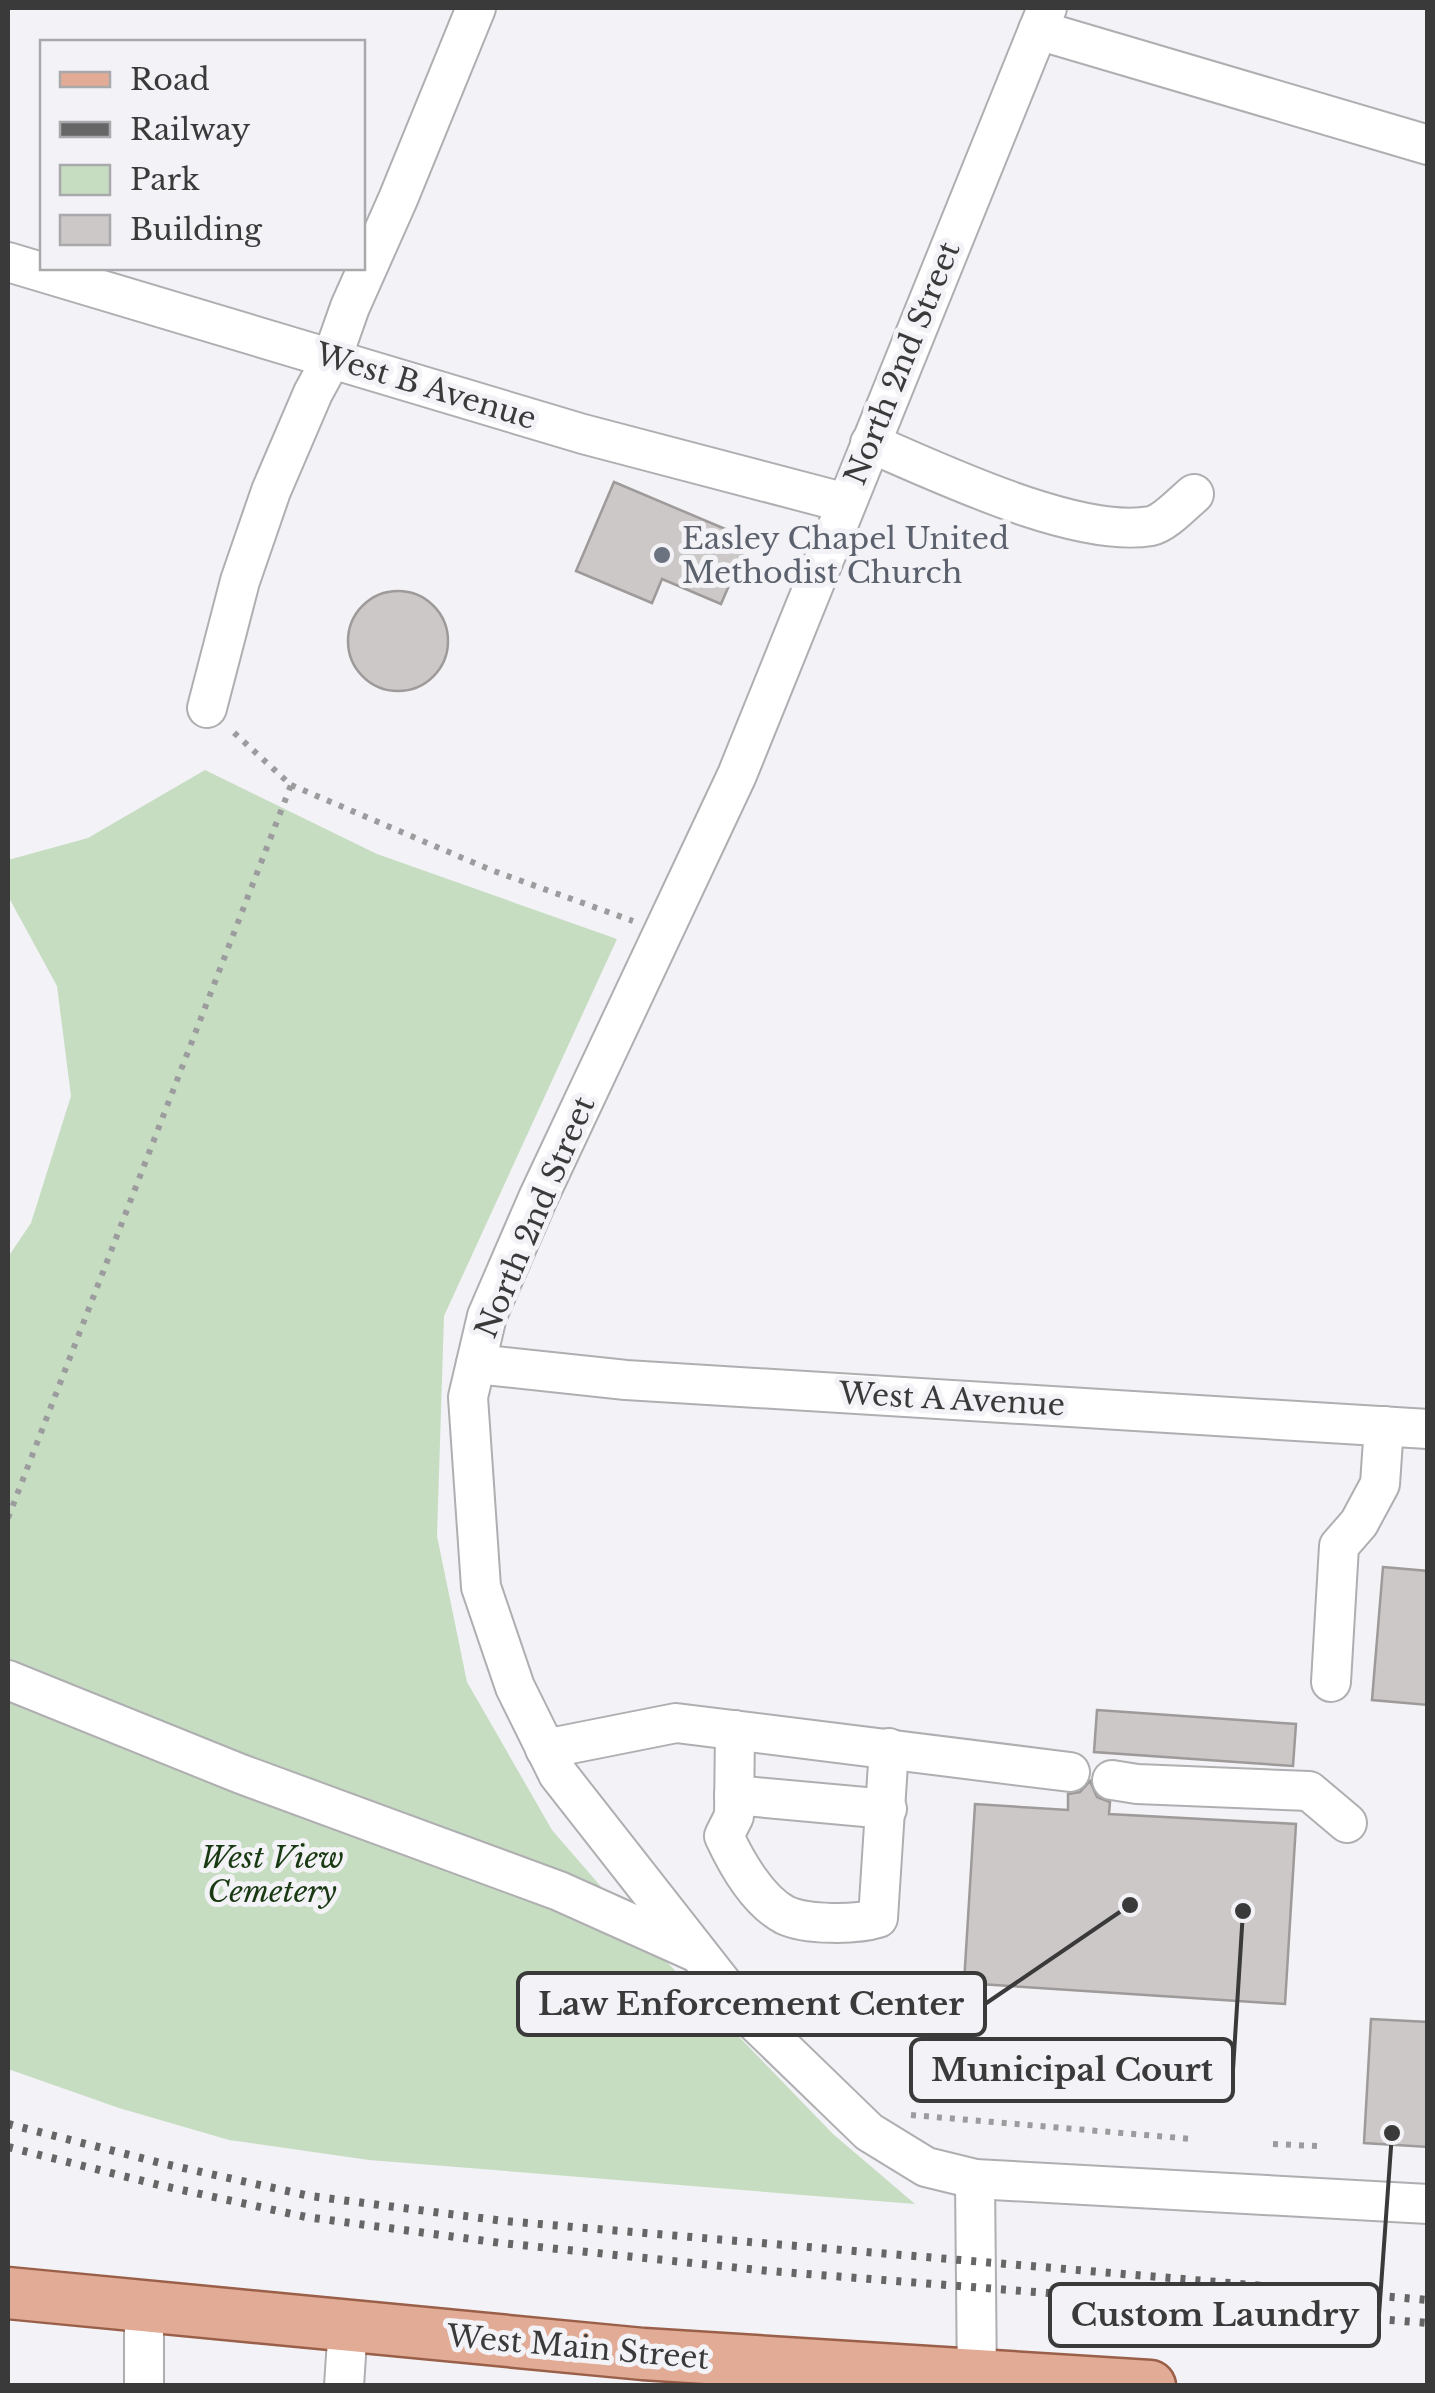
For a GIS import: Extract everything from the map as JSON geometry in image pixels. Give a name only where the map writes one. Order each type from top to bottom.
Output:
[{"type":"main road","name":"West Main Street","points":[[8,2293],[348,2326],[686,2371],[1150,2386]]},
{"type":"street","points":[[207,708],[240,581],[265,508],[313,393],[332,358],[350,306],[406,182],[476,8]]},
{"type":"street","points":[[1042,14],[1428,145]]},
{"type":"street","name":"North 2nd Street","points":[[1042,14],[737,775],[487,1316],[468,1397],[481,1586],[514,1687],[558,1774],[743,2010],[869,2132],[926,2167],[975,2179],[1428,2204]]},
{"type":"street","name":"West B Avenue","points":[[8,262],[582,434],[846,504]]},
{"type":"street","points":[[870,442],[951,478],[1081,524],[1154,526],[1194,494]]},
{"type":"street","name":"West A Avenue","points":[[476,1364],[626,1380],[1428,1429]]},
{"type":"street","points":[[1331,1682],[1340,1546],[1380,1484],[1384,1426]]},
{"type":"street","points":[[8,1680],[241,1774],[559,1891],[702,1955]]},
{"type":"street","points":[[545,1749],[676,1723],[1070,1772]]},
{"type":"street","points":[[735,1730],[734,1816],[724,1836],[738,1867],[786,1915],[859,1924],[878,1918],[889,1748]]},
{"type":"street","points":[[1112,1780],[1310,1791],[1347,1823]]},
{"type":"street","points":[[734,1795],[886,1809]]},
{"type":"street","points":[[975,2179],[977,2380]]},
{"type":"street","points":[[144,2305],[144,2386]]},
{"type":"street","points":[[344,2386],[348,2326]]},
{"type":"path","points":[[207,708],[291,785],[492,870],[663,931]]},
{"type":"path","points":[[8,1518],[291,785]]},
{"type":"path","points":[[895,2113],[1192,2139]]},
{"type":"path","points":[[1273,2144],[1316,2146]]},
{"type":"green space","name":"West View Cemetery","points":[[205,770],[377,854],[617,939],[444,1316],[437,1536],[467,1682],[552,1830],[661,1956],[833,2134],[915,2204],[369,2160],[229,2140],[119,2108],[8,2069],[8,1257],[31,1223],[71,1096],[57,986],[8,896],[8,860],[88,838]]},
{"type":"building","name":"Easley Chapel United Methodist Church","points":[[614,482],[749,539],[721,604],[662,579],[652,603],[576,571]]},
{"type":"building","points":[[398,591],[417,595],[433,606],[444,622],[448,641],[444,660],[433,676],[417,687],[398,691],[379,687],[363,676],[352,660],[348,641],[352,622],[363,606],[379,595]]},
{"type":"building","points":[[1383,1567],[1428,1571],[1428,1705],[1372,1700]]},
{"type":"building","points":[[1097,1710],[1296,1724],[1293,1766],[1094,1752]]},
{"type":"building","points":[[1090,1781],[1097,1797],[1110,1802],[1109,1814],[1296,1824],[1285,2004],[964,1983],[975,1804],[1068,1810],[1068,1794],[1080,1792]]},
{"type":"building","points":[[1371,2019],[1428,2022],[1428,2147],[1364,2143]]},
{"type":"railway","points":[[8,2124],[310,2196],[504,2221],[1428,2300]]},
{"type":"railway","points":[[8,2147],[306,2217],[501,2243],[769,2271],[1428,2323]]},
{"type":"place","name":"Easley Chapel United Methodist Church","points":[[662,555]]},
{"type":"place","name":"Law Enforcement Center","points":[[1130,1905]]},
{"type":"place","name":"Municipal Court","points":[[1243,1911]]},
{"type":"place","name":"Custom Laundry","points":[[1392,2133]]}]
